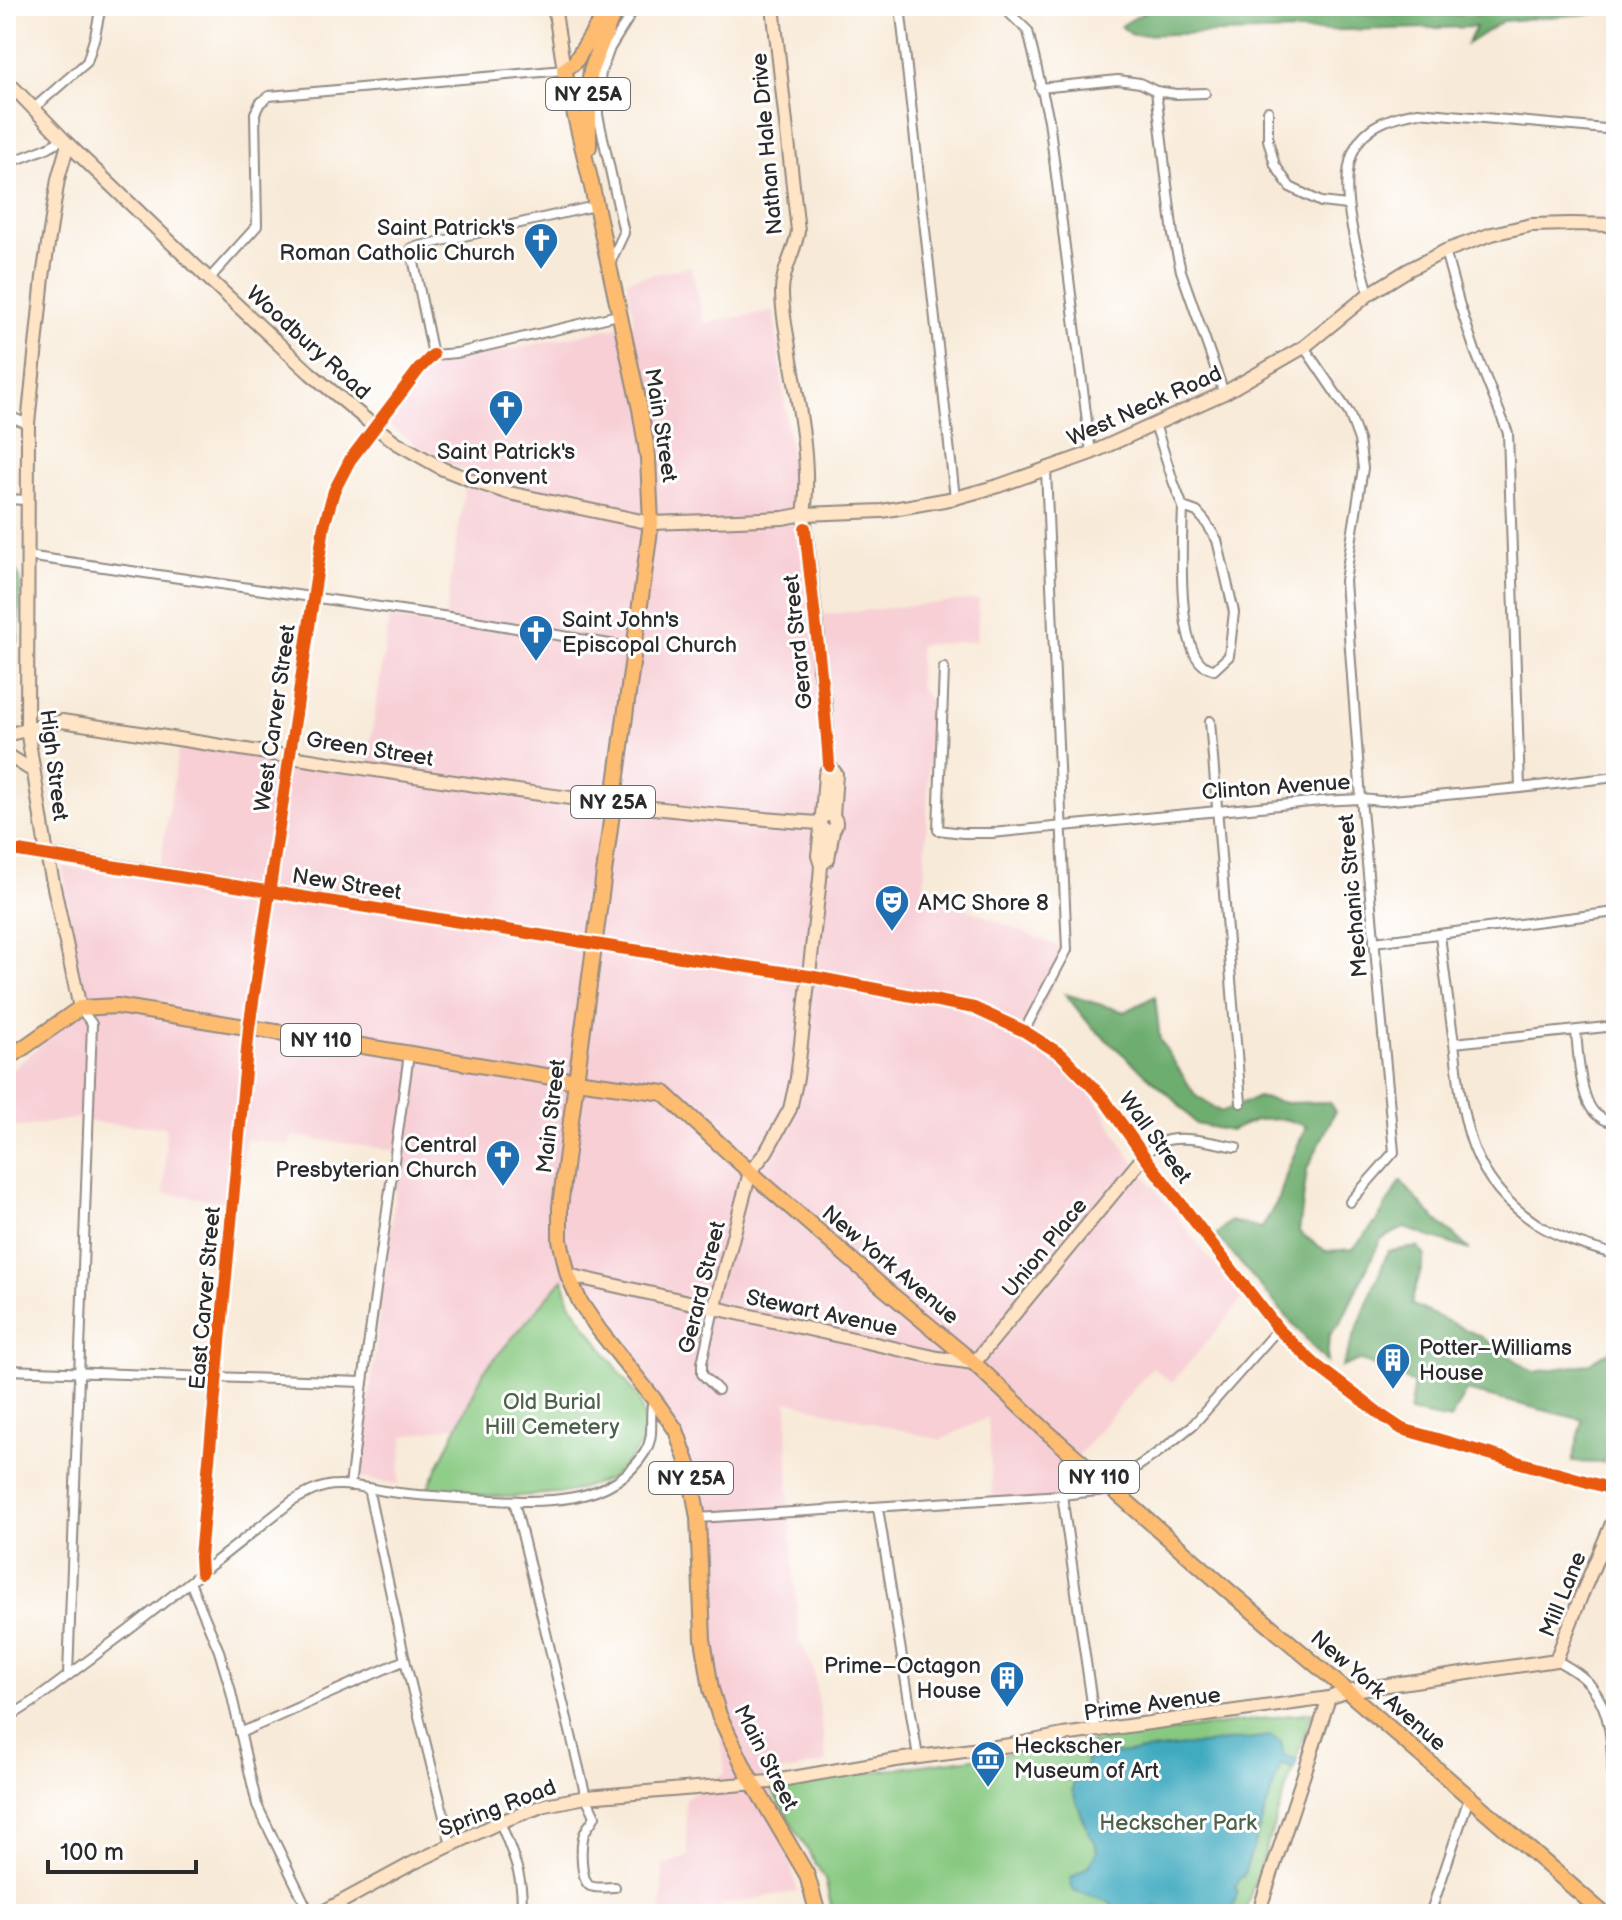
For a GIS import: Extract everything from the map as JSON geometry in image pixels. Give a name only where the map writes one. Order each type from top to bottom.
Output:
[{"type":"main road","name":"Main Street","points":[[615,6],[596,28],[575,62],[564,70],[634,382],[648,458],[651,523],[560,1207],[560,1240],[568,1275],[580,1302],[676,1430],[689,1467],[698,1518],[703,1639],[711,1689],[719,1715],[752,1782],[807,1875],[818,1914]]},
{"type":"main road","name":"Main Street","points":[[592,187],[589,86],[596,54],[615,6]]},
{"type":"main road","name":"New York Avenue","points":[[80,1008],[117,1006],[664,1093],[750,1172],[974,1363],[1045,1430],[1230,1592],[1604,1914]]},
{"type":"main road","points":[[6,1060],[80,1008]]},
{"type":"street","points":[[34,108],[87,62],[101,6]]},
{"type":"street","points":[[209,279],[257,226],[255,113],[260,103],[269,96],[564,70],[554,6]]},
{"type":"street","points":[[608,267],[624,233],[598,115],[598,92],[601,71],[610,48],[636,6]]},
{"type":"street","name":"Nathan Hale Drive","points":[[773,6],[798,231],[782,290],[803,445],[807,495],[804,514]]},
{"type":"street","points":[[900,6],[955,498]]},
{"type":"street","points":[[1008,12],[1028,31],[1049,120],[1091,453]]},
{"type":"street","name":"Woodbury Road","points":[[6,80],[209,279],[310,373],[397,443],[443,469],[509,493],[651,523]]},
{"type":"street","points":[[1040,88],[1118,80],[1176,94],[1205,93]]},
{"type":"street","points":[[1156,91],[1173,235],[1181,271],[1224,393]]},
{"type":"street","points":[[1268,111],[1268,140],[1275,165],[1290,187],[1321,202],[1347,205]]},
{"type":"street","points":[[1369,294],[1347,205],[1348,172],[1355,148],[1369,130],[1391,118],[1418,112],[1616,130]]},
{"type":"street","points":[[6,164],[66,141]]},
{"type":"street","name":"High Street","points":[[66,141],[43,277],[28,424],[27,729],[47,855],[80,1008]]},
{"type":"street","points":[[595,206],[411,248],[433,355],[459,353],[618,315]]},
{"type":"street","name":"West Neck Road","points":[[651,523],[882,511],[955,498],[998,486],[1091,453],[1224,393],[1304,347],[1369,294],[1445,251],[1492,234],[1531,225],[1616,225]]},
{"type":"street","points":[[1445,251],[1471,340],[1508,433],[1520,788]]},
{"type":"street","name":"Mechanic Street","points":[[1304,347],[1349,413],[1359,440],[1363,468],[1345,581],[1361,799],[1394,1152],[1350,1202]]},
{"type":"street","name":"West Carver Street","points":[[249,1028],[324,526],[334,491],[350,460],[433,355]]},
{"type":"street","points":[[6,415],[28,424]]},
{"type":"street","points":[[1155,424],[1183,507],[1182,570],[1186,626],[1193,652],[1203,666],[1214,670],[1229,656],[1234,612],[1217,540],[1197,512],[1183,507]]},
{"type":"street","points":[[1024,1031],[1067,950],[1046,470]]},
{"type":"street","points":[[6,499],[27,500]]},
{"type":"street","name":"Gerard Street","points":[[718,1390],[702,1374],[702,1363],[750,1172],[766,1152],[790,1109],[797,1078],[809,976],[821,865],[818,856],[826,822],[825,775],[829,765],[825,702],[804,514]]},
{"type":"street","points":[[27,556],[463,619],[633,648]]},
{"type":"street","name":"Clinton Avenue","points":[[944,668],[938,830],[992,833],[1216,810],[1361,799],[1382,801],[1616,777]]},
{"type":"street","name":"Green Street","points":[[6,735],[62,721],[613,804]]},
{"type":"street","points":[[1210,721],[1241,1103]]},
{"type":"street","points":[[6,754],[33,771]]},
{"type":"street","points":[[613,804],[826,822]]},
{"type":"street","points":[[6,849],[47,855]]},
{"type":"street","name":"New Street","points":[[47,855],[594,944]]},
{"type":"street","points":[[1374,942],[1616,912]]},
{"type":"street","points":[[1440,934],[1460,1098],[1468,1136],[1479,1163],[1513,1205],[1538,1224],[1571,1241],[1616,1255]]},
{"type":"street","name":"Wall Street","points":[[594,944],[809,976],[974,1008],[1024,1031],[1062,1055],[1104,1099],[1144,1156],[1278,1329],[1316,1365],[1402,1429],[1616,1490]]},
{"type":"street","points":[[68,1675],[92,1024],[80,1008]]},
{"type":"street","points":[[1454,1043],[1616,1026]]},
{"type":"street","name":"East Carver Street","points":[[201,1573],[249,1028]]},
{"type":"street","points":[[1576,1032],[1590,1108],[1601,1118],[1616,1124]]},
{"type":"street","points":[[350,1486],[409,1054]]},
{"type":"street","points":[[1144,1156],[1158,1143],[1170,1139],[1236,1147]]},
{"type":"street","name":"Union Place","points":[[974,1363],[1144,1156]]},
{"type":"street","name":"Stewart Avenue","points":[[568,1275],[938,1358],[974,1363]]},
{"type":"street","points":[[698,1518],[878,1508],[1113,1489],[1131,1471],[1193,1425],[1278,1329]]},
{"type":"street","points":[[6,1370],[363,1382]]},
{"type":"street","points":[[6,1719],[33,1702],[291,1502],[311,1491],[335,1484],[423,1496],[514,1501],[564,1500],[587,1494],[609,1486],[626,1474],[647,1450],[651,1438],[653,1398]]},
{"type":"street","points":[[368,1488],[405,1660],[451,1845]]},
{"type":"street","points":[[1062,1495],[1096,1731]]},
{"type":"street","points":[[514,1501],[586,1797],[595,1816],[584,1832],[584,1880],[593,1887],[615,1887]]},
{"type":"street","points":[[878,1508],[918,1757]]},
{"type":"street","name":"Mill Lane","points":[[1616,1514],[1556,1660],[1591,1684],[1604,1706],[1611,1729],[1612,1791],[1616,1812]]},
{"type":"street","points":[[190,1582],[219,1651],[257,1805],[310,1914]]},
{"type":"street","points":[[240,1733],[405,1660]]},
{"type":"street","name":"Prime Avenue","points":[[752,1782],[769,1782],[918,1757],[1329,1698],[1347,1691],[1556,1660]]},
{"type":"street","points":[[1258,1914],[1329,1698]]},
{"type":"street","name":"Spring Road","points":[[319,1914],[411,1864],[500,1822],[545,1805],[586,1797],[752,1782]]},
{"type":"street","points":[[1430,1914],[1469,1798]]},
{"type":"street","points":[[500,1822],[514,1857],[522,1892],[520,1914]]},
{"type":"shaded area","points":[[691,266],[705,323],[774,311],[810,616],[979,599],[977,641],[919,645],[919,686],[931,703],[924,891],[1067,950],[1028,1043],[1071,1074],[1099,1104],[1127,1153],[1242,1300],[1172,1383],[1152,1367],[1071,1464],[1110,1497],[993,1505],[988,1417],[941,1440],[787,1401],[789,1507],[799,1638],[813,1667],[827,1763],[766,1775],[798,1891],[720,1905],[722,1914],[661,1914],[663,1865],[688,1857],[685,1799],[725,1773],[698,1518],[676,1430],[569,1276],[484,1371],[458,1426],[404,1436],[398,1484],[359,1478],[401,1151],[292,1136],[289,1145],[245,1139],[239,1204],[164,1193],[166,1127],[97,1123],[78,1118],[16,1128],[6,1097],[6,1076],[80,1008],[63,866],[158,880],[179,745],[366,773],[389,618],[444,626],[467,472],[426,452],[385,423],[430,367],[634,323],[627,280]]},
{"type":"green space","points":[[1154,6],[1191,6],[1228,15],[1238,6],[1298,6],[1315,14],[1482,15],[1486,6],[1594,6],[1598,13],[1503,21],[1467,44],[1476,27],[1132,35],[1121,26]]},
{"type":"green space","points":[[16,570],[21,581],[18,642],[6,643],[6,579]]},
{"type":"green space","points":[[1065,994],[1125,1012],[1155,996],[1160,1040],[1196,1096],[1221,1112],[1258,1097],[1286,1103],[1329,1102],[1335,1112],[1307,1169],[1299,1232],[1326,1251],[1353,1249],[1376,1222],[1401,1181],[1427,1211],[1470,1250],[1404,1228],[1381,1239],[1341,1322],[1329,1335],[1327,1363],[1216,1235],[1230,1221],[1262,1228],[1279,1198],[1306,1126],[1284,1119],[1256,1120],[1230,1131],[1196,1124],[1175,1100],[1091,1026]]},
{"type":"green space","points":[[1418,1247],[1425,1256],[1411,1304],[1480,1336],[1533,1372],[1588,1364],[1616,1347],[1616,1433],[1603,1463],[1572,1462],[1583,1420],[1466,1391],[1450,1420],[1409,1412],[1414,1383],[1360,1360],[1342,1367],[1388,1251]]},
{"type":"green space","name":"Old Burial Hill Cemetery","points":[[563,1279],[570,1303],[639,1399],[646,1425],[642,1443],[623,1467],[607,1480],[569,1492],[509,1497],[426,1492],[484,1371]]},
{"type":"green space","name":"Heckscher Park","points":[[1312,1712],[1244,1914],[833,1914],[825,1879],[769,1786]]},
{"type":"water","points":[[1271,1736],[1281,1742],[1284,1756],[1297,1760],[1294,1769],[1281,1764],[1243,1877],[1240,1877],[1235,1889],[1238,1891],[1230,1914],[1171,1914],[1158,1905],[1139,1913],[1128,1910],[1111,1914],[1111,1903],[1073,1890],[1070,1879],[1088,1866],[1097,1852],[1072,1790],[1077,1772],[1087,1763],[1085,1761],[1091,1757]]},
{"type":"cycle path","points":[[201,1573],[249,1028],[324,526],[334,491],[350,460],[433,355]]},
{"type":"cycle path","points":[[805,528],[829,765]]},
{"type":"cycle path","points":[[6,849],[809,976],[974,1008],[1024,1031],[1062,1055],[1104,1099],[1144,1156],[1278,1329],[1316,1365],[1384,1417],[1402,1429],[1616,1490]]},
{"type":"place","name":"Saint Patrick's Roman Catholic Church","points":[[541,271]]},
{"type":"place","name":"Saint Patrick's Convent","points":[[506,438]]},
{"type":"place","name":"Saint John's Episcopal Church","points":[[536,663]]},
{"type":"place","name":"AMC Shore 8","points":[[892,933]]},
{"type":"place","name":"Central Presbyterian Church","points":[[503,1188]]},
{"type":"place","name":"Potter–Williams House","points":[[1393,1391]]},
{"type":"place","name":"Prime–Octagon House","points":[[1007,1709]]},
{"type":"place","name":"Heckscher Museum of Art","points":[[988,1789]]}]
